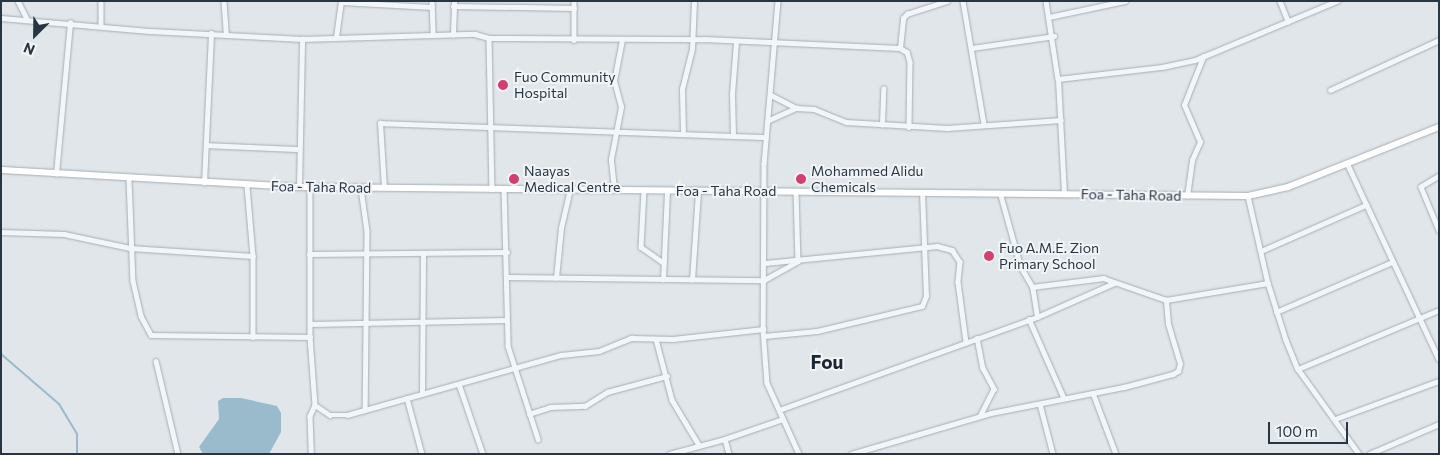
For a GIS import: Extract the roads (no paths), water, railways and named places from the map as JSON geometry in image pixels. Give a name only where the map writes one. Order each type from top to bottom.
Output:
[{"type":"street","points":[[18,1],[27,19]]},
{"type":"street","points":[[101,1],[101,26]]},
{"type":"street","points":[[224,1],[226,34]]},
{"type":"street","points":[[432,1],[433,35]]},
{"type":"street","points":[[574,1],[574,40]]},
{"type":"street","points":[[684,134],[682,89],[692,40],[694,1]]},
{"type":"street","points":[[778,1],[766,137],[763,329],[767,383],[799,454]]},
{"type":"street","points":[[900,48],[903,18],[907,14],[947,1]]},
{"type":"street","points":[[963,1],[984,124]]},
{"type":"street","points":[[1046,1],[1054,36],[1061,120],[1064,194]]},
{"type":"street","points":[[1049,17],[1125,1]]},
{"type":"street","points":[[1280,1],[1288,21]]},
{"type":"street","points":[[1058,79],[1170,66],[1203,57],[1337,1]]},
{"type":"street","points":[[336,37],[341,2],[432,7]]},
{"type":"street","points":[[453,35],[454,4],[574,8]]},
{"type":"street","points":[[1,18],[302,39],[453,35],[489,38],[692,40],[900,48],[909,54],[910,62],[909,127]]},
{"type":"street","points":[[56,174],[70,23]]},
{"type":"street","points":[[204,184],[211,33]]},
{"type":"street","points":[[972,48],[1054,36]]},
{"type":"street","points":[[489,38],[492,188]]},
{"type":"street","points":[[299,187],[302,39]]},
{"type":"street","points":[[614,189],[611,159],[614,130],[621,104],[614,81],[622,40]]},
{"type":"street","points":[[1330,90],[1439,40]]},
{"type":"street","points":[[733,136],[732,94],[736,42]]},
{"type":"street","points":[[1187,196],[1192,160],[1200,142],[1184,105],[1203,57]]},
{"type":"street","points":[[882,125],[883,89]]},
{"type":"street","points":[[771,95],[796,108],[814,109],[837,121],[882,125],[909,127],[1061,120]]},
{"type":"street","points":[[769,120],[796,108]]},
{"type":"street","points":[[384,188],[380,123],[766,137]]},
{"type":"street","name":"Foa - Taha Road","points":[[1,170],[247,186],[1248,196],[1288,187],[1348,165],[1439,127]]},
{"type":"street","points":[[206,145],[299,149]]},
{"type":"street","points":[[1348,165],[1418,319],[1439,359]]},
{"type":"street","points":[[1439,176],[1422,187],[1439,230]]},
{"type":"street","points":[[129,179],[130,248],[141,316],[151,335],[310,336]]},
{"type":"street","points":[[247,186],[253,256],[253,337]]},
{"type":"street","points":[[310,187],[310,336],[315,405],[310,416],[311,454]]},
{"type":"street","points":[[362,188],[366,200],[365,410]]},
{"type":"street","points":[[504,188],[508,276],[506,320],[513,367],[524,387],[529,414],[538,439]]},
{"type":"street","points":[[556,278],[561,228],[570,190]]},
{"type":"street","points":[[644,190],[641,247],[664,263]]},
{"type":"street","points":[[664,280],[667,191]]},
{"type":"street","points":[[796,191],[798,261]]},
{"type":"street","points":[[692,280],[698,192]]},
{"type":"street","points":[[764,336],[817,332],[922,306],[926,296],[922,194]]},
{"type":"street","points":[[1000,194],[1020,266],[1032,287],[1037,317]]},
{"type":"street","points":[[1248,196],[1276,312],[1298,369],[1359,454]]},
{"type":"street","points":[[1261,251],[1366,205]]},
{"type":"street","points":[[1,232],[64,234],[130,248],[253,256]]},
{"type":"street","points":[[765,263],[924,249],[937,246],[952,250],[959,257],[958,282],[966,342]]},
{"type":"street","points":[[309,254],[507,252]]},
{"type":"street","points":[[422,394],[423,254]]},
{"type":"street","points":[[508,276],[664,280],[764,280],[798,261]]},
{"type":"street","points":[[1276,312],[1392,262]]},
{"type":"street","points":[[1032,287],[1094,278],[1114,282],[1166,300],[1268,283]]},
{"type":"street","points":[[779,410],[1037,317],[1114,282]]},
{"type":"street","points":[[851,454],[980,416],[1155,380],[1178,371],[1166,300]]},
{"type":"street","points":[[1298,369],[1439,310]]},
{"type":"street","points":[[1029,319],[1064,398]]},
{"type":"street","points":[[311,324],[422,324],[506,320]]},
{"type":"street","points":[[315,405],[335,416],[365,410],[561,355],[599,351],[631,338],[656,339],[763,329]]},
{"type":"street","points":[[977,338],[984,368],[994,389],[980,416]]},
{"type":"street","points":[[656,339],[672,400],[699,445]]},
{"type":"street","points":[[156,361],[178,454]]},
{"type":"street","points":[[529,414],[550,407],[585,406],[607,392],[667,376]]},
{"type":"street","points":[[1335,419],[1439,381]]},
{"type":"street","points":[[459,384],[483,454]]},
{"type":"street","points":[[1093,393],[1116,454]]},
{"type":"street","points":[[407,398],[422,454]]},
{"type":"street","points":[[1040,404],[1053,454]]},
{"type":"street","points":[[669,454],[725,439],[783,419]]},
{"type":"street","points":[[1369,454],[1439,424]]},
{"type":"street","points":[[725,439],[729,454]]},
{"type":"water","points":[[223,398],[241,398],[277,406],[281,413],[281,432],[269,454],[203,454],[199,447],[219,419],[218,401]]},
{"type":"waterway","points":[[1,354],[59,404],[77,434],[77,454]]},
{"type":"place","name":"Fuo Community Hospital","points":[[503,85]]},
{"type":"place","name":"Naayas Medical Centre","points":[[514,179]]},
{"type":"place","name":"Mohammed Alidu Chemicals","points":[[801,179]]},
{"type":"place","name":"Fuo A.M.E. Zion Primary School","points":[[989,256]]},
{"type":"district","name":"Fou","points":[[827,362]]}]
